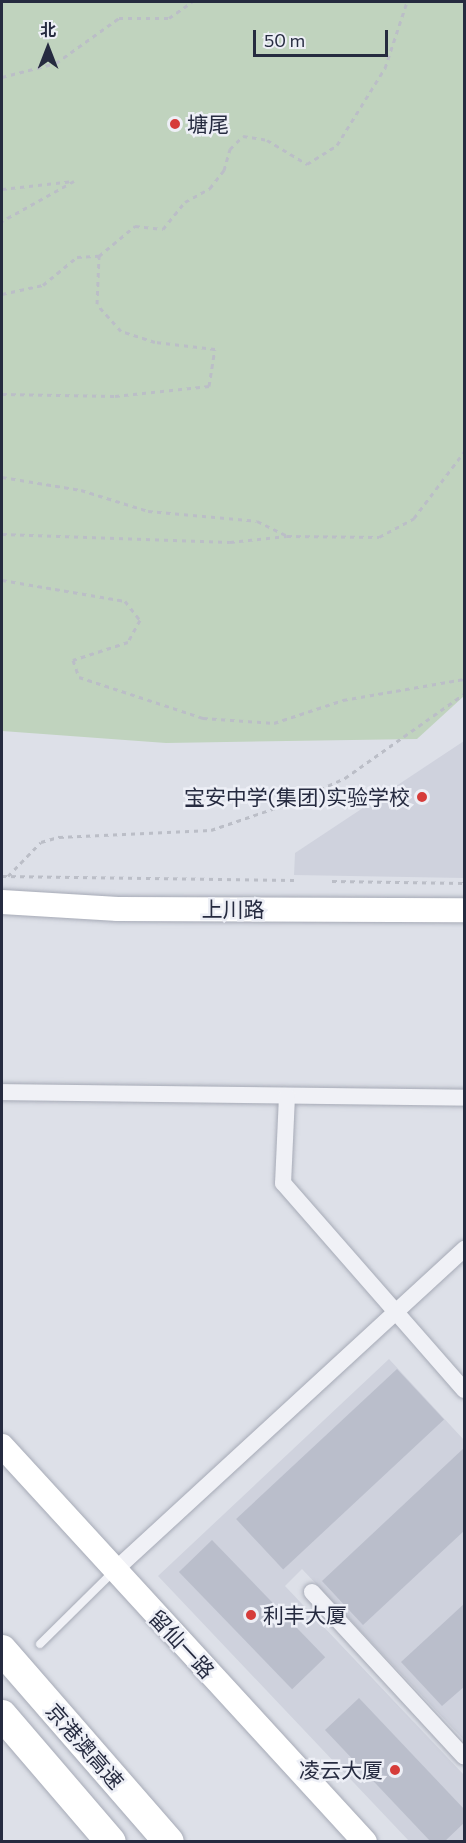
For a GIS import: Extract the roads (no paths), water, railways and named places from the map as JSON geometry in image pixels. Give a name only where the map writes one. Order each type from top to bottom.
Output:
[{"type":"highway","name":"京港澳高速","points":[[2,1650],[169,1842]]},
{"type":"highway","name":"京港澳高速","points":[[2,1715],[111,1842]]},
{"type":"main road","name":"上川路","points":[[2,902],[118,909],[465,910]]},
{"type":"main road","name":"留仙一路","points":[[2,1446],[114,1571],[365,1842]]},
{"type":"street","points":[[2,1092],[465,1098]]},
{"type":"street","points":[[287,1095],[283,1183],[394,1314],[465,1390]]},
{"type":"street","points":[[114,1571],[465,1249]]},
{"type":"street","points":[[312,1592],[465,1757]]},
{"type":"lane","points":[[40,1644],[114,1571]]},
{"type":"place","name":"塘尾","points":[[175,124]]},
{"type":"place","name":"宝安中学(集团)实验学校","points":[[422,797]]},
{"type":"place","name":"利丰大厦","points":[[251,1615]]},
{"type":"place","name":"凌云大厦","points":[[395,1770]]}]
